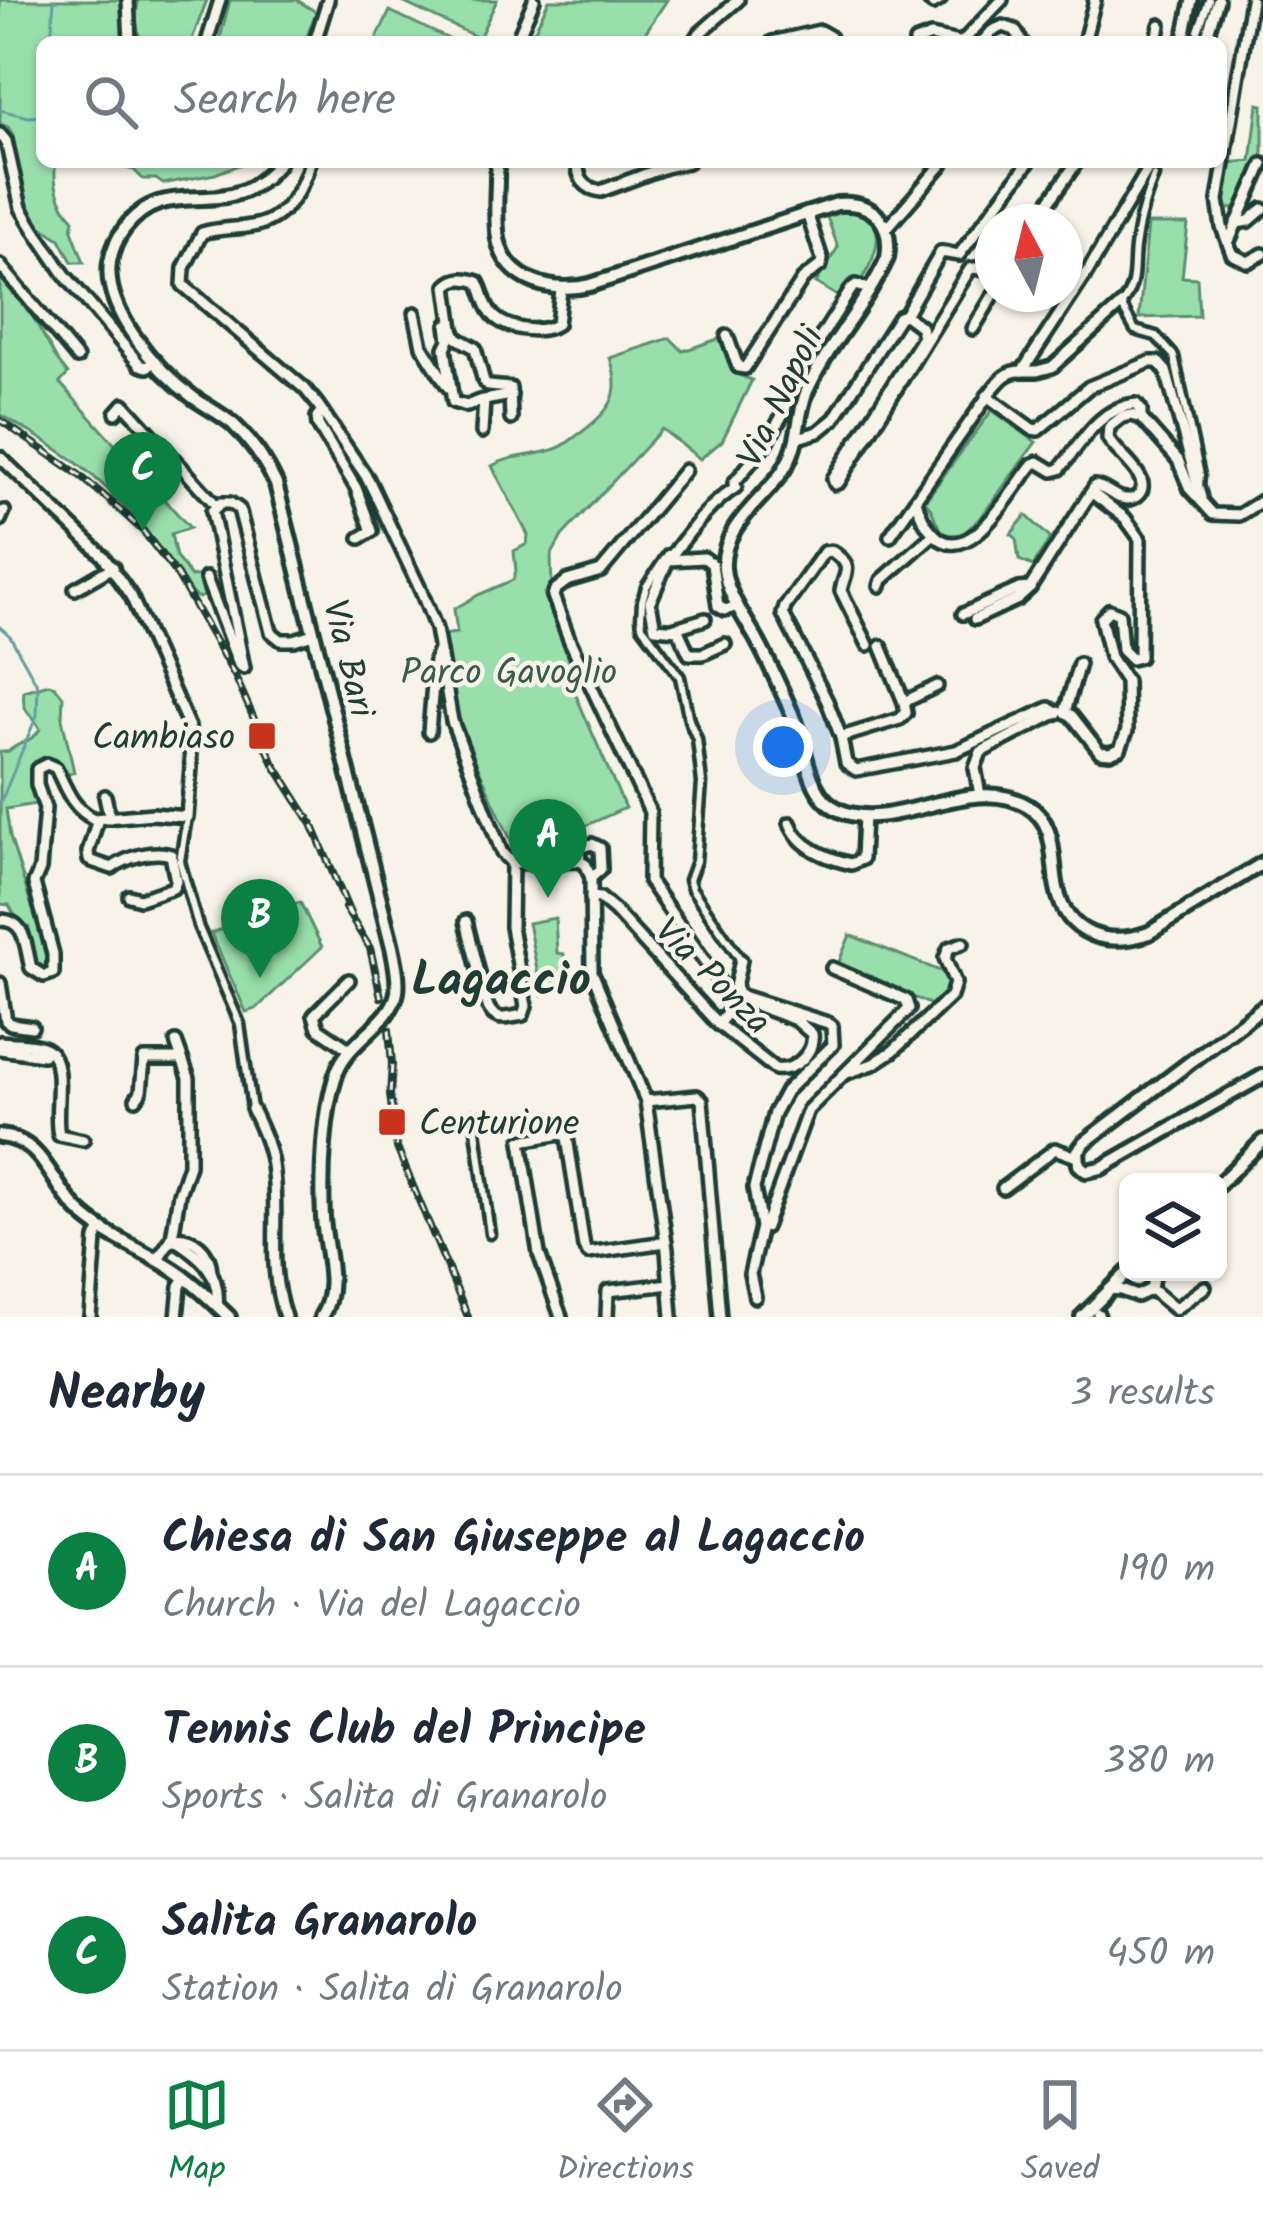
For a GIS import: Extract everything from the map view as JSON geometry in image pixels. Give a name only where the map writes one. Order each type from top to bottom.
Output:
[{"type":"street","points":[[128,0],[130,36]]},
{"type":"street","points":[[209,36],[220,0]]},
{"type":"street","points":[[317,36],[328,0]]},
{"type":"street","points":[[519,36],[534,0]]},
{"type":"street","points":[[698,36],[738,0]]},
{"type":"street","points":[[928,0],[933,4],[940,0]]},
{"type":"street","points":[[966,36],[1002,0]]},
{"type":"street","points":[[1085,36],[1094,0]]},
{"type":"street","points":[[1185,36],[1192,0]]},
{"type":"street","points":[[1198,31],[1208,0]]},
{"type":"street","points":[[1207,36],[1218,0]]},
{"type":"street","points":[[1227,145],[1251,0]]},
{"type":"street","points":[[1158,36],[1160,25]]},
{"type":"street","points":[[987,36],[1003,26],[1018,36]]},
{"type":"street","points":[[798,36],[820,31],[828,36]]},
{"type":"street","points":[[0,134],[6,141],[21,208],[34,231],[140,365],[144,368],[155,361]]},
{"type":"street","points":[[1228,244],[1263,164]]},
{"type":"street","name":"Via Bari","points":[[274,168],[238,193],[152,205],[134,217],[118,238],[110,270],[114,302],[155,361],[191,396],[234,426],[270,470],[392,946],[397,977],[390,1010],[349,1049],[333,1087],[324,1163],[323,1219],[331,1294],[326,1316]]},
{"type":"street","points":[[308,168],[297,195],[269,220],[202,233],[182,280],[190,293],[305,389],[368,479],[391,525],[429,611],[452,721],[502,853],[512,863],[511,927],[526,1006],[523,1015],[500,1019],[492,1015],[466,921]]},
{"type":"street","points":[[497,168],[500,247],[523,275],[561,290],[629,273],[837,204],[857,204],[875,213],[886,229],[939,168]]},
{"type":"street","points":[[578,168],[584,183],[601,191],[662,168]]},
{"type":"street","points":[[798,438],[818,432],[834,419],[941,252],[959,254],[1024,168]]},
{"type":"street","points":[[1048,204],[1073,168]]},
{"type":"street","points":[[890,536],[987,396],[1008,374],[1052,367],[1131,291],[1148,168]]},
{"type":"street","points":[[1022,371],[1148,168]]},
{"type":"street","points":[[1223,168],[1218,200],[1232,254],[1243,262],[1263,254]]},
{"type":"street","points":[[1236,224],[1249,221],[1263,209]]},
{"type":"street","name":"Via Napoli","points":[[728,336],[738,367],[745,368],[803,279],[821,266],[807,213]]},
{"type":"street","name":"Via Napoli","points":[[864,816],[841,811],[820,794],[799,728],[725,576],[724,556],[740,521],[784,469],[798,438],[809,388],[887,258],[886,229]]},
{"type":"street","points":[[0,266],[77,358]]},
{"type":"street","points":[[904,315],[921,327],[923,337],[833,479],[835,484],[970,269],[975,268]]},
{"type":"street","points":[[512,419],[510,388],[484,382],[475,348],[457,338],[447,286],[459,279],[478,282],[491,313],[510,324],[540,330],[557,324],[561,290]]},
{"type":"street","points":[[705,619],[672,628],[654,627],[650,606],[668,560],[767,443],[785,410],[793,381],[852,287],[869,290]]},
{"type":"street","points":[[442,292],[453,402],[467,406],[511,395]]},
{"type":"street","points":[[1121,304],[1136,330],[1156,336],[1175,361],[1200,475],[1198,489]]},
{"type":"street","points":[[973,329],[983,312]]},
{"type":"street","points":[[415,313],[422,346],[452,391]]},
{"type":"street","points":[[987,396],[1038,430],[1089,387],[1157,361],[1166,371],[1202,503]]},
{"type":"street","points":[[482,432],[484,400]]},
{"type":"street","points":[[116,412],[124,404],[216,505]]},
{"type":"street","points":[[916,500],[934,534],[952,544],[968,541],[1033,464],[1060,469],[1102,416],[1120,406],[1136,404],[1141,418]]},
{"type":"street","points":[[322,411],[316,417],[318,425],[356,488],[372,531],[360,538]]},
{"type":"street","points":[[975,619],[1018,599],[1030,588],[1097,485],[1122,498],[1140,492],[1140,475],[1112,447],[1107,435],[1122,417],[1141,418],[1178,460],[1187,482],[1213,514],[1225,517],[1245,512],[1263,500]]},
{"type":"street","points":[[0,457],[113,567],[131,596],[189,727],[191,767],[180,861],[198,926],[240,1024],[252,1109],[271,1156],[273,1270],[285,1317]]},
{"type":"street","points":[[685,470],[601,571],[567,581],[553,596],[650,812],[650,881],[729,996],[731,1010],[718,1024]]},
{"type":"street","points":[[735,485],[702,510],[658,566],[640,611],[642,626],[680,677],[697,740],[701,783],[696,861],[689,880],[742,960],[735,983],[742,1000]]},
{"type":"street","points":[[868,645],[841,591],[846,563],[827,550],[783,614],[827,701],[846,763],[853,769],[956,751],[1049,708],[1072,716],[1098,751],[1112,753],[1124,745],[1127,684],[1110,657],[1101,619],[1109,610],[1119,614],[1123,652],[1132,659],[1139,657],[1141,543],[1130,522],[1092,493]]},
{"type":"street","points":[[206,578],[244,668],[212,511],[216,505],[230,503],[239,509],[274,636],[285,640],[313,634]]},
{"type":"street","points":[[880,586],[934,534]]},
{"type":"street","name":"Via Napoli","points":[[668,560],[709,560],[718,606],[725,610],[738,606]]},
{"type":"street","points":[[76,590],[113,567]]},
{"type":"street","points":[[963,614],[1030,588]]},
{"type":"street","points":[[653,594],[668,593]]},
{"type":"street","points":[[672,628],[681,634],[689,654],[722,646],[728,658]]},
{"type":"street","points":[[841,736],[902,718],[907,712],[881,646]]},
{"type":"street","points":[[429,733],[440,649]]},
{"type":"street","points":[[980,795],[975,768],[979,753],[1061,712],[1079,664]]},
{"type":"street","points":[[904,702],[937,686]]},
{"type":"street","points":[[0,920],[11,920],[20,927],[34,972],[53,973],[53,954],[34,883],[40,868],[44,800],[36,773],[40,767],[51,765],[58,772],[68,796],[88,816],[187,818]]},
{"type":"street","points":[[790,823],[793,832],[817,853],[851,864],[862,859],[864,816],[980,795],[1014,799],[1036,812],[1051,838],[1062,904],[1080,927],[1097,938],[1149,933],[1263,862]]},
{"type":"street","points":[[105,796],[89,845],[89,860],[112,868],[128,858],[171,855],[176,879],[172,889],[140,899],[129,896]]},
{"type":"street","points":[[571,831],[580,861]]},
{"type":"street","points":[[579,848],[592,844],[600,848],[601,869],[591,878]]},
{"type":"street","points":[[512,863],[580,861],[591,878],[592,972],[646,1101],[672,1317]]},
{"type":"street","name":"Via Ponza","points":[[591,897],[600,898],[615,911],[718,1024],[777,1070],[794,1066],[812,1046],[812,1034],[801,1023],[742,997],[828,1023],[834,1035],[831,1047],[786,1090],[774,1113],[754,1188],[761,1227],[750,1274],[755,1297]]},
{"type":"street","points":[[463,944],[463,935],[470,933]]},
{"type":"street","points":[[845,1073],[893,1052],[951,996],[955,980],[945,958],[949,947],[963,943]]},
{"type":"street","points":[[761,1227],[765,1227],[808,1110],[909,1009],[906,1000],[883,997],[832,968]]},
{"type":"street","points":[[349,1049],[318,1028],[314,1015],[350,980]]},
{"type":"street","points":[[0,983],[6,1021],[32,1027]]},
{"type":"street","points":[[1077,1157],[1085,1142],[1263,1006]]},
{"type":"street","points":[[157,1260],[172,1238],[190,1155],[188,1074],[176,1042]]},
{"type":"street","points":[[0,1046],[43,1055]]},
{"type":"street","points":[[0,1046],[49,1051],[58,1071],[59,1135],[82,1140]]},
{"type":"street","points":[[136,1099],[144,1059]]},
{"type":"street","points":[[127,1061],[182,1059]]},
{"type":"street","points":[[1004,1188],[1049,1152],[1060,1150],[1077,1157],[1089,1172],[1101,1168],[1263,1076]]},
{"type":"street","points":[[646,1101],[701,1098],[720,1317]]},
{"type":"street","points":[[474,1115],[490,1234]]},
{"type":"street","points":[[0,1136],[18,1140],[39,1154],[74,1206],[101,1228],[185,1278],[229,1317]]},
{"type":"street","points":[[560,1317],[538,1254],[521,1141],[567,1137],[588,1252],[666,1242]]},
{"type":"street","points":[[1227,1176],[1263,1141]]},
{"type":"street","points":[[90,1317],[96,1239],[101,1228]]},
{"type":"street","points":[[172,1238],[211,1272],[219,1286],[218,1306]]},
{"type":"street","points":[[177,1317],[185,1278]]},
{"type":"street","points":[[1082,1317],[1119,1280]]},
{"type":"street","points":[[1151,1289],[1152,1281]]},
{"type":"street","points":[[607,1317],[608,1291],[670,1284]]},
{"type":"street","points":[[1151,1289],[1175,1310],[1204,1287]]},
{"type":"street","points":[[1110,1289],[1137,1296],[1151,1289]]},
{"type":"green space","points":[[0,0],[123,0],[123,36],[36,36],[36,168],[56,168],[58,193],[74,219],[72,230],[84,262],[72,262],[60,239],[34,218],[24,194],[13,135],[0,124]]},
{"type":"green space","points":[[138,0],[207,0],[193,36],[139,36]]},
{"type":"green space","points":[[230,0],[297,0],[316,12],[307,36],[221,36]]},
{"type":"green space","points":[[398,0],[497,0],[480,36]]},
{"type":"green space","points":[[549,0],[667,0],[646,36],[532,36]]},
{"type":"green space","points":[[390,11],[442,36],[378,36]]},
{"type":"green space","points":[[1258,104],[1263,105],[1263,153],[1235,208],[1229,209],[1223,201],[1228,163],[1251,161]]},
{"type":"green space","points":[[126,168],[230,168],[163,184],[143,179]]},
{"type":"green space","points":[[843,211],[869,219],[875,226],[877,246],[862,279],[848,284],[839,297],[816,283],[838,247],[827,217]]},
{"type":"green space","points":[[1148,224],[1188,224],[1182,277],[1197,278],[1199,316],[1139,318]]},
{"type":"green space","points":[[0,278],[33,317],[68,374],[60,383],[190,528],[171,534],[176,557],[191,577],[202,575],[207,594],[193,595],[139,523],[91,474],[0,414]]},
{"type":"green space","name":"Parco Gavoglio","points":[[724,337],[736,374],[752,380],[722,441],[700,459],[662,429],[562,536],[551,556],[552,588],[544,593],[577,681],[571,684],[625,808],[518,856],[455,716],[441,635],[457,633],[454,609],[513,580],[514,551],[527,544],[528,535],[492,466],[558,448],[592,424],[612,400],[615,382],[610,358],[670,338],[683,351]]},
{"type":"green space","points":[[992,410],[1036,442],[982,516],[963,534],[946,535],[925,501]]},
{"type":"green space","points":[[1026,515],[1050,538],[1033,566],[1019,560],[1016,538],[1011,534]]},
{"type":"green space","points":[[49,684],[63,696],[62,718],[74,772],[67,775],[54,764],[38,764],[32,779],[36,804],[6,809],[10,837],[49,961],[46,971],[35,965],[29,927],[9,905],[0,904],[0,752],[30,739],[40,729],[26,709],[24,691]]},
{"type":"green space","points":[[300,902],[322,947],[256,1009],[246,1012],[211,933]]},
{"type":"green space","points":[[555,918],[557,953],[564,954],[563,989],[542,995],[528,923]]},
{"type":"green space","points":[[850,935],[948,974],[944,996],[934,1006],[838,964]]},
{"type":"waterway","points":[[51,36],[54,0]]},
{"type":"waterway","points":[[0,110],[36,116]]},
{"type":"waterway","points":[[0,627],[38,686],[37,715],[0,804]]},
{"type":"railway","points":[[0,420],[109,500],[143,531],[177,575],[235,676],[274,764],[312,824],[352,918]]},
{"type":"railway","points":[[345,908],[370,948],[381,997]]},
{"type":"railway","points":[[389,1030],[397,1148],[468,1317]]},
{"type":"place","name":"Salita Granarolo","points":[[143,531]]},
{"type":"place","name":"Cambiaso","points":[[262,736]]},
{"type":"place","name":"Chiesa di San Giuseppe al Lagaccio","points":[[548,898]]},
{"type":"place","name":"Tennis Club del Principe","points":[[260,978]]},
{"type":"place","name":"Centurione","points":[[392,1122]]},
{"type":"district","name":"Lagaccio","points":[[501,978]]}]
